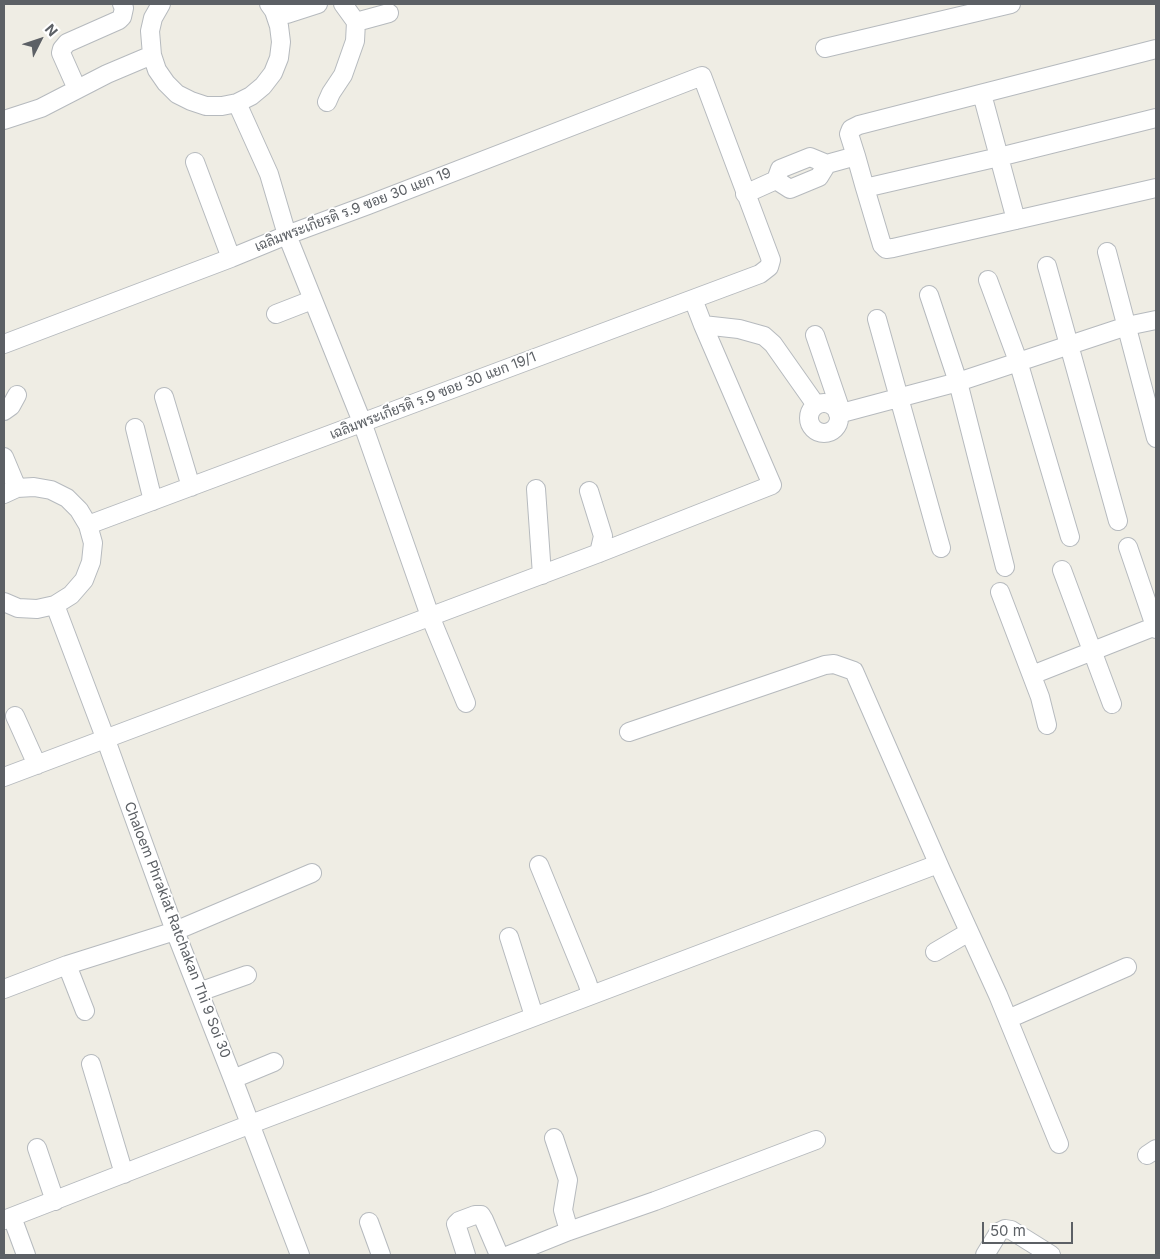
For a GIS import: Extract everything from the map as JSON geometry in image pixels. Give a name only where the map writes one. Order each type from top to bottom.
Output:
[{"type":"street","points":[[77,89],[61,53],[62,50],[67,43],[119,20],[122,17],[124,8],[122,4]]},
{"type":"street","points":[[161,4],[150,30],[152,55],[157,70],[177,94],[206,106],[222,106],[237,103],[251,96],[263,86],[273,73],[279,58],[281,42],[279,26],[271,8]]},
{"type":"street","points":[[271,8],[287,14],[318,4]]},
{"type":"street","points":[[327,102],[343,75],[356,41],[356,22],[343,4]]},
{"type":"street","points":[[825,48],[1012,4]]},
{"type":"street","points":[[356,22],[389,13]]},
{"type":"street","points":[[1156,49],[859,125],[851,129],[849,134],[882,245],[886,249],[1156,188]]},
{"type":"street","points":[[4,120],[41,108],[107,74],[152,55]]},
{"type":"street","name":"เฉลิมพระเกียรติ ร.9 ซอย 30 แยก 19","points":[[4,344],[702,76],[745,194]]},
{"type":"street","points":[[982,94],[1016,220]]},
{"type":"street","points":[[237,103],[269,174],[287,235],[362,422],[430,616],[466,702]]},
{"type":"street","points":[[865,188],[1156,118]]},
{"type":"street","points":[[745,194],[776,180],[790,189],[819,177],[827,164],[856,156]]},
{"type":"street","points":[[195,162],[231,258]]},
{"type":"street","name":"เฉลิมพระเกียรติ ร.9 ซอย 30 แยก 19/1","points":[[88,524],[760,274],[769,267],[771,260],[745,194]]},
{"type":"street","points":[[1106,252],[1156,438]]},
{"type":"street","points":[[1047,266],[1118,521]]},
{"type":"street","points":[[988,280],[1018,361],[1070,537]]},
{"type":"street","points":[[929,296],[958,382],[1005,567]]},
{"type":"street","points":[[4,777],[542,575],[772,485],[693,299]]},
{"type":"street","points":[[276,314],[312,300]]},
{"type":"street","points":[[877,318],[941,548]]},
{"type":"street","points":[[840,414],[958,382],[1127,326],[1156,320]]},
{"type":"street","points":[[703,325],[739,329],[764,336],[772,344],[816,405]]},
{"type":"street","points":[[815,335],[840,414],[837,424],[830,431],[816,430],[810,422],[809,418],[812,408],[820,403],[829,404],[840,414]]},
{"type":"street","points":[[4,411],[11,406],[17,396]]},
{"type":"street","points":[[164,397],[191,487]]},
{"type":"street","points":[[135,428],[153,501]]},
{"type":"street","points":[[4,457],[10,491],[34,486],[51,490],[66,498],[79,510],[88,524],[93,543],[91,562],[84,580],[71,595],[55,605],[37,609],[18,608],[4,602]]},
{"type":"street","points":[[536,489],[542,575]]},
{"type":"street","points":[[590,491],[604,536],[599,553]]},
{"type":"street","points":[[1032,675],[1156,627],[1128,547]]},
{"type":"street","points":[[1062,570],[1112,704]]},
{"type":"street","points":[[1000,592],[1032,675],[1048,725]]},
{"type":"street","name":"Chaloem Phrakiat Ratchakan Thi 9 Soi 30","points":[[55,605],[175,931],[234,1079],[300,1255]]},
{"type":"street","points":[[629,732],[825,665],[834,664],[854,671],[1008,1020],[1059,1144]]},
{"type":"street","points":[[15,716],[37,765]]},
{"type":"street","points":[[26,1255],[8,1219],[591,994],[938,864]]},
{"type":"street","points":[[539,865],[588,982],[591,994]]},
{"type":"street","points":[[4,989],[66,965],[175,931],[312,873]]},
{"type":"street","points":[[935,952],[969,932]]},
{"type":"street","points":[[509,938],[534,1016]]},
{"type":"street","points":[[66,965],[85,1011]]},
{"type":"street","points":[[1008,1020],[1127,966]]},
{"type":"street","points":[[199,992],[246,975]]},
{"type":"street","points":[[234,1079],[274,1062]]},
{"type":"street","points":[[91,1064],[124,1174]]},
{"type":"street","points":[[554,1138],[568,1180],[563,1210],[569,1230]]},
{"type":"street","points":[[510,1255],[569,1230],[816,1140]]},
{"type":"street","points":[[37,1148],[55,1200]]},
{"type":"street","points":[[466,1255],[456,1224],[475,1214],[481,1215],[484,1220],[499,1255]]},
{"type":"street","points":[[369,1222],[381,1255]]},
{"type":"street","points":[[985,1255],[999,1232],[1005,1229],[1011,1230],[1051,1255]]}]
